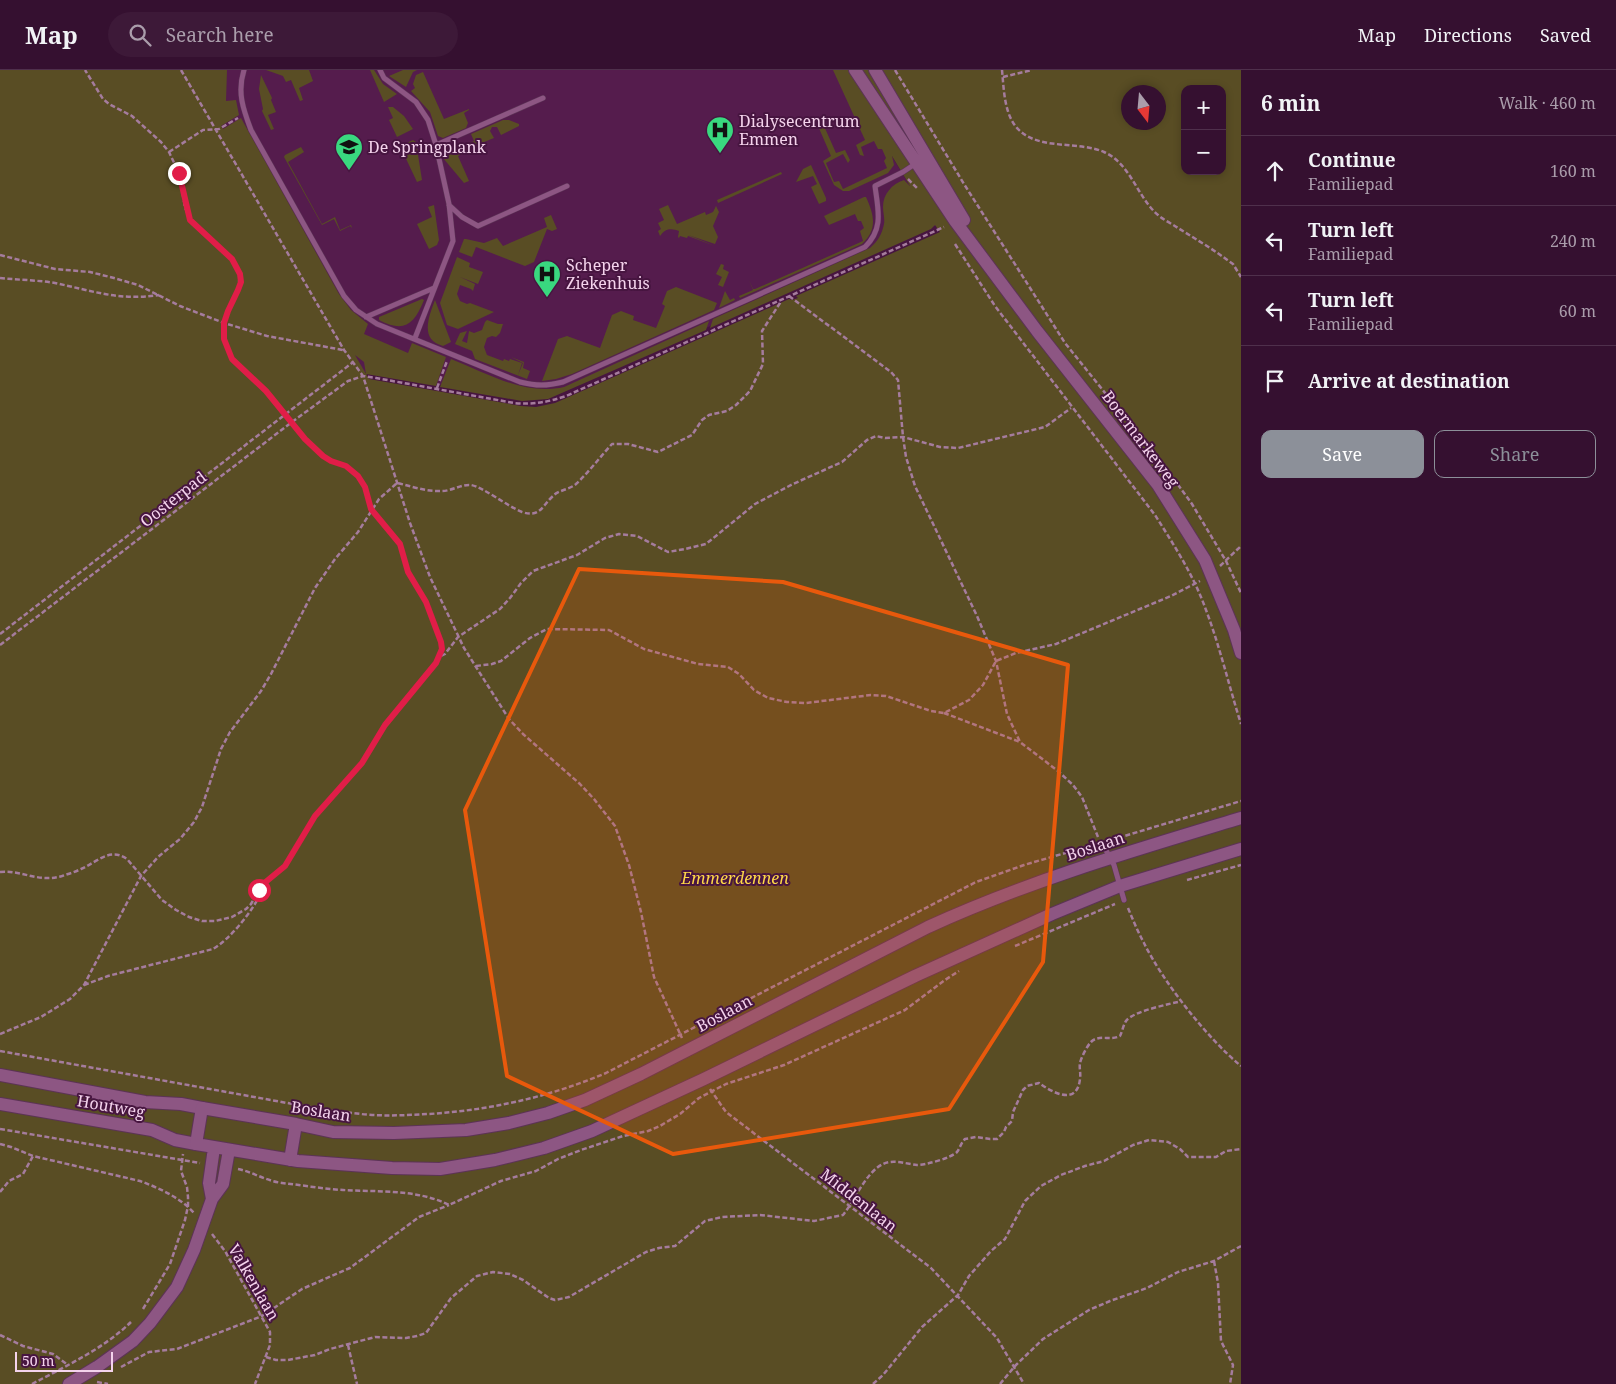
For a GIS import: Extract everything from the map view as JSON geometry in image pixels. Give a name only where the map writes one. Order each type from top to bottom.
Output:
[{"type":"main road","name":"Boermarkeweg","points":[[854,70],[921,160]]},
{"type":"main road","name":"Boermarkeweg","points":[[875,70],[955,221],[1037,331],[1158,485],[1204,560],[1234,630],[1241,653]]},
{"type":"main road","name":"Boslaan","points":[[197,1107],[333,1132],[355,1133],[466,1130],[509,1123],[548,1113],[585,1100],[689,1050],[966,909],[1110,858],[1241,818]]},
{"type":"main road","points":[[212,1199],[209,1183],[214,1148],[290,1160],[392,1168],[440,1169],[495,1160],[544,1148],[592,1130],[704,1079],[915,976],[1052,914],[1120,886],[1241,849]]},
{"type":"main road","name":"Houtweg","points":[[0,1075],[145,1102],[197,1107]]},
{"type":"main road","name":"Houtweg","points":[[0,1104],[152,1130],[175,1140],[214,1148]]},
{"type":"main road","points":[[191,1143],[197,1107]]},
{"type":"main road","points":[[290,1160],[296,1124]]},
{"type":"main road","points":[[69,1384],[89,1381],[133,1341],[177,1287],[187,1268],[212,1199],[223,1184],[229,1150]]},
{"type":"lane","points":[[244,70],[240,82],[240,91],[244,114],[251,130],[344,296],[356,310],[377,324],[520,382],[533,385],[544,386],[563,382],[864,247],[872,240],[877,230],[879,219],[875,186],[903,172],[921,160]]},
{"type":"lane","points":[[380,70],[384,78],[416,102],[428,120],[436,145],[449,204],[453,241],[415,338]]},
{"type":"lane","points":[[436,145],[543,98]]},
{"type":"lane","points":[[449,204],[462,217],[478,226],[567,186]]},
{"type":"lane","points":[[366,317],[434,288]]},
{"type":"lane","points":[[1102,843],[1110,858],[1124,900]]},
{"type":"path","points":[[86,70],[103,99],[132,116],[161,142],[169,152],[179,173],[190,220],[232,259],[240,274],[241,282],[224,323],[224,339],[233,361],[266,391],[305,439],[323,456],[356,472],[365,487],[371,509],[400,544],[408,572],[426,602],[441,642],[440,657]]},
{"type":"path","points":[[181,70],[352,364],[358,368],[363,376],[397,483],[430,577],[458,637],[510,719],[523,734],[580,784],[615,826],[629,865],[654,977],[689,1050]]},
{"type":"path","points":[[895,70],[964,184],[1065,343],[1192,504],[1226,561],[1241,593]]},
{"type":"path","points":[[1002,70],[1010,119],[1021,132],[1027,136],[1049,143],[1092,148],[1111,155],[1128,173],[1148,204],[1158,215],[1226,259],[1241,277]]},
{"type":"path","points":[[1003,78],[1032,70]]},
{"type":"path","points":[[169,152],[203,130],[216,129],[244,114]]},
{"type":"path","points":[[903,172],[920,191]]},
{"type":"path","points":[[939,220],[944,227]]},
{"type":"path","points":[[954,243],[995,306],[1155,515],[1195,584],[1206,610],[1241,724]]},
{"type":"path","points":[[0,255],[55,269],[90,272],[114,278],[138,285],[202,315],[224,323],[267,336],[344,350]]},
{"type":"path","points":[[0,278],[52,283],[112,296],[138,298],[160,295]]},
{"type":"path","points":[[789,296],[896,376],[900,390],[906,457],[914,486],[977,616],[996,661],[1007,714],[1020,742]]},
{"type":"path","points":[[0,1034],[41,1017],[70,999],[84,985],[141,876],[194,822],[202,807],[221,749],[230,732],[271,674],[315,588],[358,532],[371,509],[388,489],[397,483],[443,492],[469,485],[476,486],[507,506],[533,514],[541,510],[554,494],[569,489],[578,482],[612,444],[628,444],[658,452],[692,435],[702,420],[710,415],[727,411],[736,405],[750,391],[763,364],[762,331],[781,300]]},
{"type":"path","points":[[437,388],[450,353]]},
{"type":"path","name":"Oosterpad","points":[[0,634],[352,364]]},
{"type":"path","name":"Oosterpad","points":[[0,645],[292,422],[348,381],[363,376]]},
{"type":"path","points":[[0,872],[13,872],[38,878],[51,878],[81,869],[108,855],[122,855],[168,905],[188,917],[208,922],[223,920],[251,904],[262,885],[285,866],[320,808],[362,763],[385,725],[440,657],[445,654],[458,637],[500,609],[520,583],[533,571],[577,555],[604,538],[619,534],[637,536],[668,552],[685,550],[706,544],[755,504],[772,494],[842,462],[868,440],[876,436],[903,438],[940,447],[958,448],[1045,427],[1072,407]]},
{"type":"path","points":[[1226,561],[1241,546]]},
{"type":"path","points":[[944,713],[969,700],[983,685],[996,661],[1016,653],[1056,644],[1163,600],[1195,584]]},
{"type":"path","points":[[475,666],[502,661],[530,638],[547,629],[608,630],[644,649],[698,664],[728,667],[739,674],[754,690],[768,698],[786,702],[806,703],[871,695],[886,696],[931,711],[944,713],[1020,742],[1073,785],[1082,797],[1102,843]]},
{"type":"path","name":"Boslaan","points":[[0,1051],[326,1110],[397,1116],[505,1106],[552,1093],[606,1073],[681,1036],[976,882],[1024,865],[1241,802]]},
{"type":"path","points":[[84,985],[108,976],[213,949],[247,915],[260,895],[259,890]]},
{"type":"path","points":[[1124,900],[1144,944],[1158,967],[1215,1042],[1241,1066]]},
{"type":"path","points":[[266,1357],[288,1360],[315,1355],[375,1337],[406,1338],[426,1333],[451,1298],[477,1276],[493,1272],[510,1274],[523,1280],[549,1298],[561,1300],[646,1252],[675,1246],[705,1221],[722,1217],[760,1215],[814,1221],[843,1215],[872,1172],[884,1163],[902,1162],[919,1165],[930,1163],[955,1154],[965,1139],[976,1137],[990,1140],[996,1139],[1004,1132],[1012,1120],[1013,1112],[1023,1090],[1027,1086],[1039,1083],[1058,1094],[1074,1094],[1080,1078],[1080,1064],[1089,1043],[1098,1038],[1116,1038],[1120,1036],[1125,1022],[1129,1018],[1154,1007],[1182,1001]]},
{"type":"path","name":"Middenlaan","points":[[704,1079],[726,1112],[931,1268],[997,1338],[1024,1384]]},
{"type":"path","points":[[195,1086],[197,1107]]},
{"type":"path","points":[[0,1129],[212,1165]]},
{"type":"path","points":[[873,1384],[883,1375],[922,1327],[958,1295],[969,1276],[991,1251],[1005,1239],[1025,1201],[1041,1186],[1061,1175],[1104,1161],[1133,1145],[1149,1140],[1168,1142],[1188,1157],[1216,1157],[1226,1151],[1241,1150]]},
{"type":"path","points":[[138,1316],[154,1293],[170,1264],[181,1234],[188,1206],[187,1187],[181,1171],[183,1160],[191,1143]]},
{"type":"path","name":"Valkenlaan","points":[[0,1144],[33,1156],[140,1181],[154,1186],[188,1206],[225,1251],[270,1332],[270,1345],[255,1384]]},
{"type":"path","points":[[0,1192],[10,1181],[23,1174],[33,1156]]},
{"type":"path","points":[[117,1369],[145,1354],[177,1349],[262,1316],[302,1288],[350,1268],[419,1217],[449,1205]]},
{"type":"path","points":[[1000,1384],[1015,1366],[1043,1340],[1097,1306],[1147,1288],[1178,1272],[1214,1261],[1241,1246]]},
{"type":"path","points":[[1214,1261],[1220,1300],[1221,1341],[1233,1365],[1230,1384]]},
{"type":"path","points":[[32,1384],[112,1339],[133,1321]]},
{"type":"path","points":[[0,1335],[22,1346],[53,1354],[89,1381],[108,1384]]},
{"type":"path","points":[[348,1345],[356,1384]]},
{"type":"path","points":[[89,1381],[102,1378]]},
{"type":"highlighted area","points":[[579,569],[783,582],[1068,665],[1043,962],[949,1109],[673,1154],[507,1076],[465,810]]},
{"type":"shaded area","name":"Scheper Ziekenhuis","points":[[188,70],[840,70],[905,178],[936,225],[554,396],[524,399],[364,372]]},
{"type":"green space","name":"Emmerdennen","points":[[0,70],[227,70],[226,101],[236,100],[239,115],[221,126],[223,129],[241,118],[339,294],[351,310],[368,324],[364,334],[408,353],[412,343],[446,357],[436,386],[366,374],[369,379],[536,407],[555,403],[789,299],[798,298],[796,296],[940,232],[935,225],[931,229],[710,328],[713,319],[870,248],[881,234],[883,228],[883,202],[886,194],[892,187],[904,180],[910,186],[892,156],[894,165],[888,173],[849,191],[843,191],[834,185],[823,161],[831,156],[815,119],[820,117],[836,153],[845,150],[850,160],[848,163],[843,154],[826,163],[834,182],[839,181],[843,189],[887,168],[884,161],[886,158],[882,149],[878,149],[874,141],[861,147],[864,156],[860,155],[856,145],[865,140],[833,70],[1241,70],[1241,1384],[0,1384]],"holes":[[[355,355],[364,362],[366,374]]]},
{"type":"green space","points":[[266,70],[309,70],[313,81],[299,88],[303,100],[300,101],[291,80],[286,82],[283,76]]},
{"type":"green space","points":[[370,70],[374,70],[383,84],[397,94],[384,102]]},
{"type":"green space","points":[[403,70],[417,70],[413,72],[406,87],[389,76]]},
{"type":"green space","points":[[423,72],[444,119],[469,109],[464,113],[468,123],[466,128],[443,138],[438,136],[430,112],[411,91],[415,88],[413,84],[416,75]]},
{"type":"green space","points":[[261,75],[272,98],[271,100],[276,112],[268,115],[274,129],[271,130],[262,111],[259,89]]},
{"type":"green space","points":[[388,107],[393,107],[404,116],[413,129],[397,137],[389,120],[393,118]]},
{"type":"green space","points":[[503,120],[509,120],[519,124],[519,126],[501,135],[497,127],[492,127],[490,131],[494,138],[458,156],[469,181],[464,183],[443,158],[443,148],[449,144],[459,148],[474,141],[471,134]]},
{"type":"green space","points":[[413,140],[416,142],[422,180],[417,182],[400,146]]},
{"type":"green space","points":[[301,147],[304,152],[288,162],[322,224],[335,217],[340,230],[351,225],[352,228],[350,226],[340,231],[334,219],[322,225],[284,157]]},
{"type":"green space","points":[[811,165],[826,198],[826,201],[819,204],[811,187],[817,184],[813,176],[796,182],[803,169]]},
{"type":"green space","points":[[781,172],[782,174],[718,203],[717,200]]},
{"type":"green space","points":[[866,197],[869,204],[873,222],[871,233],[862,244],[740,298],[739,296],[753,290],[749,280],[753,289],[755,289],[863,241],[860,231],[864,228],[855,214],[829,225],[824,216]]},
{"type":"green space","points":[[434,205],[439,240],[437,245],[429,249],[417,224],[432,217],[428,207]]},
{"type":"green space","points":[[668,205],[677,224],[705,212],[706,215],[713,212],[716,206],[719,212],[713,226],[718,237],[715,244],[688,235],[715,246],[688,236],[687,238],[680,236],[679,238],[679,231],[674,229],[666,230],[660,236],[658,231],[661,229],[658,223],[664,220],[659,209]]},
{"type":"green space","points":[[551,215],[557,229],[552,231],[547,229],[534,262],[525,266],[476,247],[472,257],[459,252],[464,239],[484,243],[497,238],[503,246],[547,227],[544,218]]},
{"type":"green space","points":[[457,257],[470,263],[469,267],[483,272],[478,284],[460,277],[475,284],[473,291],[460,285],[457,294],[460,301],[494,312],[458,329],[447,325],[440,303]]},
{"type":"green space","points":[[721,264],[724,265],[723,269],[729,272],[723,287],[718,285],[722,277],[716,274]]},
{"type":"green space","points":[[676,287],[717,303],[714,310],[572,374],[542,381],[558,339],[567,336],[600,348],[612,315],[621,311],[634,316],[633,320],[656,328],[665,306],[662,304],[667,291]]},
{"type":"green space","points":[[725,291],[730,300],[734,298],[735,300],[719,308]]},
{"type":"green space","points":[[422,299],[424,300],[416,316],[407,324],[395,326],[379,320],[379,317]]},
{"type":"green space","points":[[435,300],[451,342],[443,346],[431,339],[428,333],[430,313]]},
{"type":"green space","points":[[487,320],[503,324],[500,333],[496,337],[487,338],[484,347],[487,355],[503,361],[504,359],[509,361],[510,359],[522,363],[518,375],[523,363],[511,357],[524,362],[523,368],[530,371],[527,379],[475,359],[472,351],[455,344],[460,333],[467,331],[462,341],[467,343],[469,331],[474,333],[482,330]]},
{"type":"green space","points":[[709,321],[706,330],[548,399],[522,401],[440,387],[451,359],[520,386],[549,389],[564,387]]},
{"type":"place","name":"Dialysecentrum Emmen","points":[[720,154]]},
{"type":"place","name":"De Springplank","points":[[349,171]]},
{"type":"place","name":"Scheper Ziekenhuis","points":[[547,298]]},
{"type":"route","points":[[179,173],[185,207],[190,220],[232,259],[240,274],[241,282],[224,323],[224,339],[232,359],[272,397],[305,439],[323,456],[356,472],[365,487],[371,509],[400,544],[405,565],[426,602],[442,649],[436,663],[385,725],[366,758],[320,808],[285,866],[262,885],[259,890]]}]
